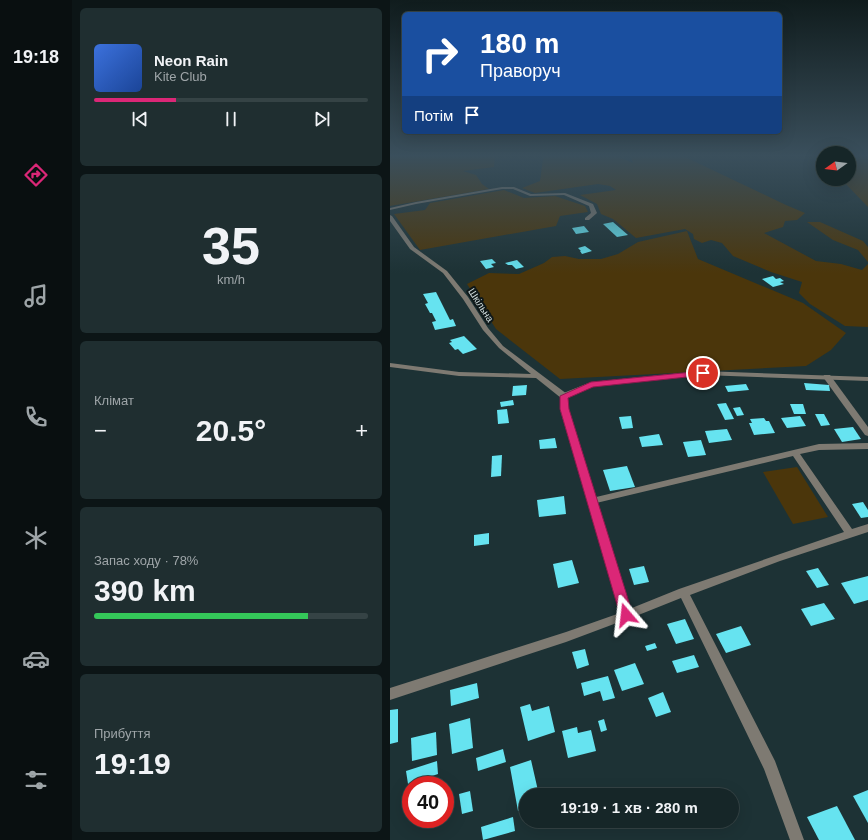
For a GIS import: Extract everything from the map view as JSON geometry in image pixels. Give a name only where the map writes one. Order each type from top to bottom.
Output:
[{"type":"street","points":[[390,209],[466,194]]},
{"type":"street","points":[[528,194],[558,194]]},
{"type":"street","points":[[565,194],[591,205],[594,213],[587,219]]},
{"type":"street","name":"Шкільна","points":[[390,217],[412,248],[445,272],[466,298],[485,329],[501,347],[564,396]]},
{"type":"street","points":[[390,365],[459,374],[538,376]]},
{"type":"street","points":[[626,615],[564,409],[564,396],[591,384],[703,373],[868,379]]},
{"type":"street","points":[[827,377],[868,433]]},
{"type":"street","points":[[592,501],[819,447],[868,446]]},
{"type":"street","points":[[795,453],[850,534]]},
{"type":"street","points":[[390,694],[566,638],[683,592],[868,528]]},
{"type":"street","points":[[683,592],[770,766],[797,840]]},
{"type":"shaded area","points":[[390,194],[459,194],[390,206]]},
{"type":"shaded area","points":[[480,194],[514,194],[524,198],[555,196],[585,206],[588,212],[560,216],[556,226],[420,250],[394,214],[425,210],[430,203]]},
{"type":"shaded area","points":[[763,194],[805,213],[797,220],[785,221],[783,227],[764,233],[816,261],[841,264],[862,270],[868,264],[868,327],[845,326],[810,304],[799,293],[802,282],[771,272],[733,256],[722,243],[711,240],[702,243],[694,239],[693,234],[685,229],[636,238],[613,219],[601,214],[597,204],[580,195]]},
{"type":"shaded area","points":[[856,194],[868,194],[868,207]]},
{"type":"shaded area","points":[[807,222],[820,222],[863,241],[868,247],[868,262],[858,250],[833,240]]},
{"type":"shaded area","points":[[687,231],[698,259],[803,303],[846,333],[831,350],[806,366],[560,379],[496,329],[467,284],[489,273],[519,274],[544,263],[552,257],[565,256],[579,259],[601,259],[618,254],[638,242]]},
{"type":"shaded area","points":[[797,467],[828,517],[793,524],[763,472]]},
{"type":"building","points":[[613,222],[628,235],[617,237],[603,224]]},
{"type":"building","points":[[584,226],[589,232],[576,234],[572,228]]},
{"type":"building","points":[[585,246],[592,251],[582,254],[578,248]]},
{"type":"building","points":[[492,259],[496,263],[491,264],[494,267],[486,269],[480,261]]},
{"type":"building","points":[[517,260],[524,267],[516,269],[512,265],[505,263]]},
{"type":"building","points":[[773,276],[776,279],[780,278],[784,281],[780,282],[784,284],[773,287],[762,279]]},
{"type":"building","points":[[436,292],[450,320],[453,319],[456,326],[435,330],[432,322],[436,321],[425,304],[428,303],[423,294]]},
{"type":"building","points":[[464,336],[477,349],[463,354],[458,349],[455,350],[449,343],[452,342],[450,340]]},
{"type":"building","points":[[804,383],[829,385],[830,391],[806,390]]},
{"type":"building","points":[[746,384],[749,390],[728,392],[725,386]]},
{"type":"building","points":[[527,385],[526,395],[512,396],[513,386]]},
{"type":"building","points":[[513,400],[514,405],[501,407],[500,402]]},
{"type":"building","points":[[726,403],[734,419],[725,420],[717,404]]},
{"type":"building","points":[[790,404],[803,404],[806,414],[794,414]]},
{"type":"building","points":[[740,407],[744,415],[737,416],[733,408]]},
{"type":"building","points":[[507,409],[509,423],[498,424],[497,410]]},
{"type":"building","points":[[815,414],[824,414],[830,425],[821,426]]},
{"type":"building","points":[[631,416],[633,428],[622,429],[619,417]]},
{"type":"building","points":[[800,416],[806,426],[787,428],[781,418]]},
{"type":"building","points":[[764,418],[766,421],[769,421],[775,433],[754,435],[749,423],[752,423],[750,419]]},
{"type":"building","points":[[853,427],[861,439],[842,442],[834,429]]},
{"type":"building","points":[[727,429],[732,440],[709,443],[705,431]]},
{"type":"building","points":[[659,434],[663,445],[642,447],[639,437]]},
{"type":"building","points":[[555,438],[557,448],[540,449],[539,440]]},
{"type":"building","points":[[701,440],[706,455],[688,457],[683,442]]},
{"type":"building","points":[[502,455],[501,476],[491,477],[492,456]]},
{"type":"building","points":[[627,466],[635,487],[610,491],[603,470]]},
{"type":"building","points":[[564,496],[566,514],[539,517],[537,500]]},
{"type":"building","points":[[863,502],[868,510],[868,517],[861,518],[852,504]]},
{"type":"building","points":[[489,533],[489,544],[474,546],[474,535]]},
{"type":"building","points":[[572,560],[579,583],[558,588],[553,564]]},
{"type":"building","points":[[644,566],[649,582],[634,585],[629,569]]},
{"type":"building","points":[[818,568],[829,585],[817,588],[806,571]]},
{"type":"building","points":[[868,576],[868,600],[854,604],[841,583]]},
{"type":"building","points":[[824,603],[835,619],[811,626],[801,609]]},
{"type":"building","points":[[685,619],[694,639],[676,644],[667,624]]},
{"type":"building","points":[[741,626],[751,645],[726,653],[716,634]]},
{"type":"building","points":[[655,643],[657,648],[647,651],[645,646]]},
{"type":"building","points":[[585,649],[589,665],[577,669],[572,652]]},
{"type":"building","points":[[694,655],[699,667],[677,673],[672,661]]},
{"type":"building","points":[[635,663],[644,684],[622,691],[614,670]]},
{"type":"building","points":[[608,676],[615,698],[603,701],[600,691],[584,696],[581,683]]},
{"type":"building","points":[[477,683],[479,698],[451,706],[450,690]]},
{"type":"building","points":[[663,692],[671,712],[656,717],[648,698]]},
{"type":"building","points":[[530,704],[532,711],[549,706],[555,732],[528,741],[520,707]]},
{"type":"building","points":[[398,709],[398,742],[390,744],[390,710]]},
{"type":"building","points":[[470,718],[473,748],[452,754],[449,724]]},
{"type":"building","points":[[604,719],[607,730],[601,732],[598,721]]},
{"type":"building","points":[[577,727],[578,733],[591,730],[596,751],[568,758],[562,731]]},
{"type":"building","points":[[436,732],[437,755],[412,761],[411,738]]},
{"type":"building","points":[[503,749],[506,762],[478,771],[476,758]]},
{"type":"building","points":[[531,760],[537,788],[519,788],[518,811],[510,767]]},
{"type":"building","points":[[437,761],[438,774],[432,776],[407,776],[406,771]]},
{"type":"building","points":[[868,790],[868,823],[853,796]]},
{"type":"building","points":[[470,791],[473,811],[462,814],[459,794]]},
{"type":"building","points":[[837,806],[855,840],[819,840],[807,817]]},
{"type":"building","points":[[513,817],[515,831],[483,840],[481,827]]},
{"type":"route","points":[[626,615],[564,409],[564,396],[591,384],[703,373]]}]
